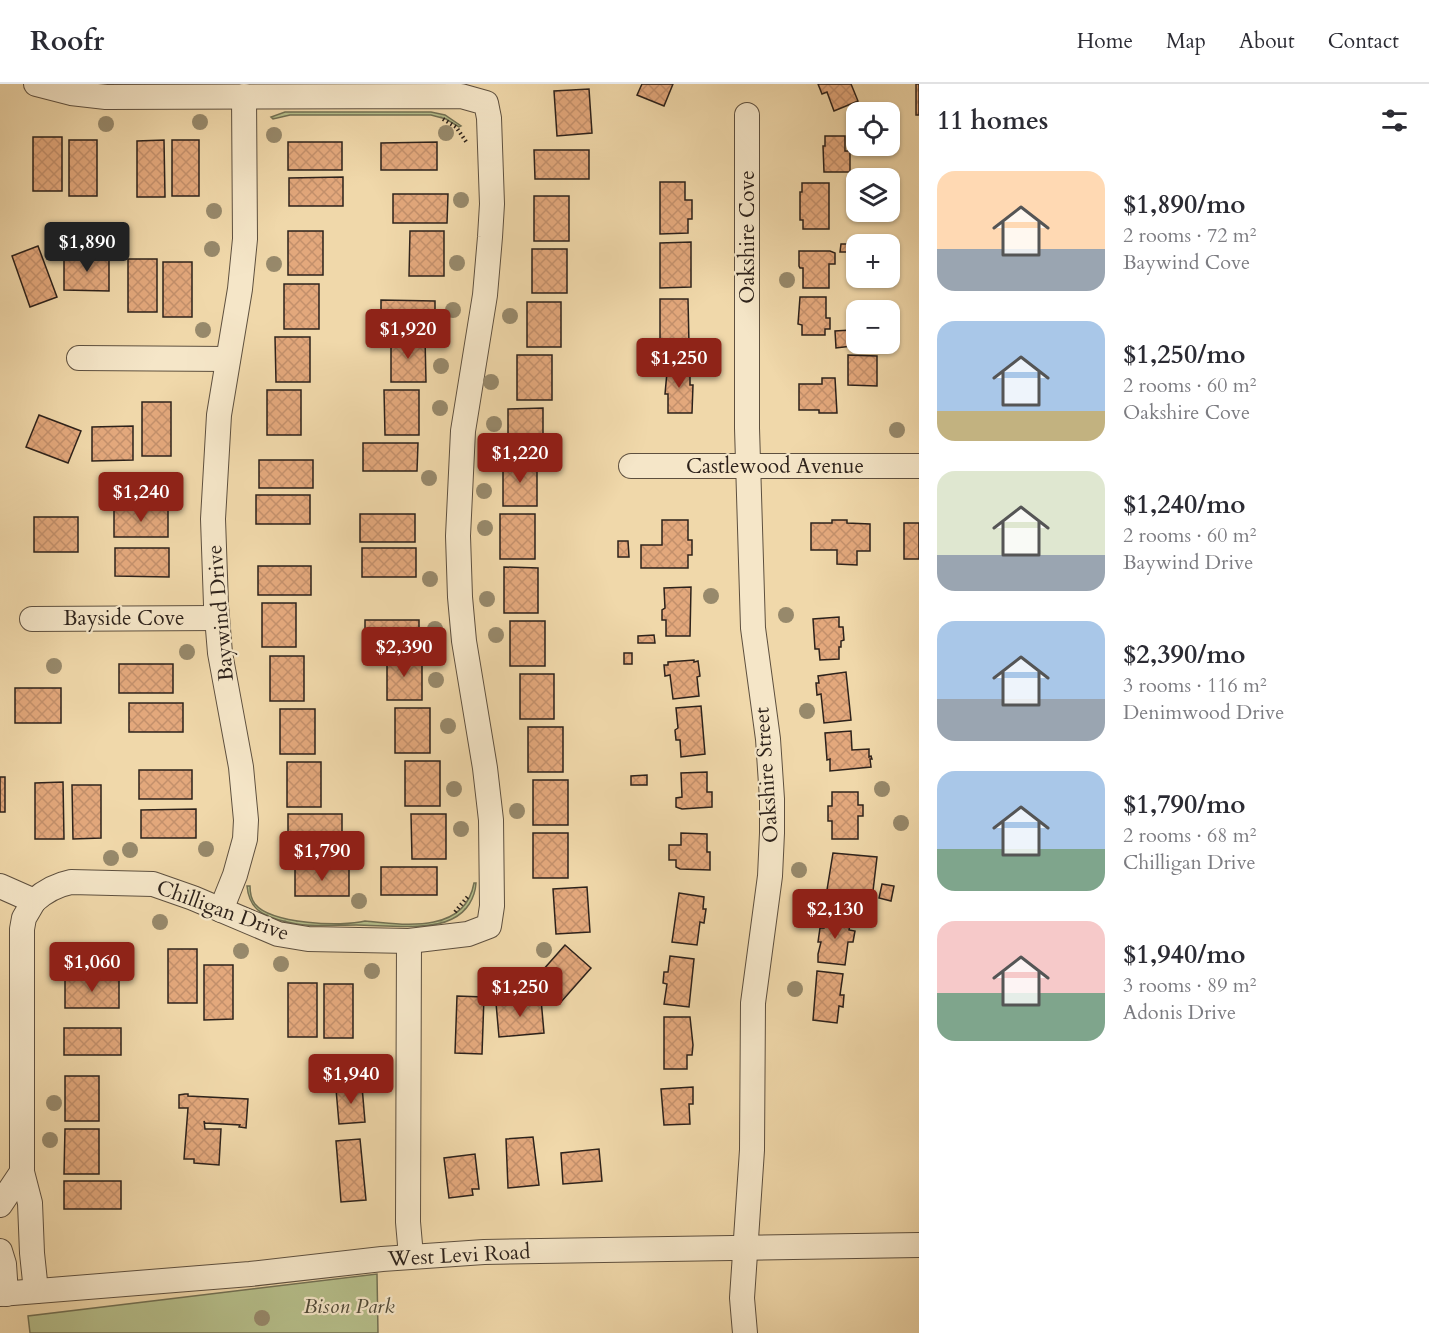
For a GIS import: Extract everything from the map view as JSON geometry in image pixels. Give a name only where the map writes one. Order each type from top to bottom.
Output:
[{"type":"street","points":[[36,84],[52,90],[87,96],[244,96]]},
{"type":"street","name":"Chilligan Drive","points":[[34,901],[45,892],[71,882],[132,882],[153,884],[174,890],[278,934],[295,937],[409,941],[468,934],[489,926],[492,906],[491,820],[466,658],[460,597],[458,536],[463,431],[484,295],[490,237],[492,204],[489,118],[486,103],[461,96],[244,96]]},
{"type":"street","name":"Baywind Drive","points":[[221,910],[245,839],[246,820],[241,767],[225,685],[213,556],[213,499],[219,415],[246,239],[244,96]]},
{"type":"street","name":"Oakshire Cove","points":[[747,115],[747,428],[750,467]]},
{"type":"street","points":[[79,358],[228,359]]},
{"type":"street","name":"Castlewood Avenue","points":[[631,466],[919,466]]},
{"type":"street","name":"Oakshire Street","points":[[745,1333],[742,1298],[752,1150],[753,1003],[770,876],[772,833],[768,739],[754,638],[750,467]]},
{"type":"street","name":"Bayside Cove","points":[[32,619],[217,618]]},
{"type":"street","points":[[0,886],[34,901],[24,918],[22,929],[11,1134],[30,1203],[36,1291]]},
{"type":"street","points":[[409,941],[408,1222],[411,1257]]},
{"type":"street","points":[[0,1205],[22,1172]]},
{"type":"street","name":"West Levi Road","points":[[3,1294],[238,1275],[411,1257],[495,1252],[919,1245]]},
{"type":"street","points":[[0,1251],[3,1264],[3,1294]]},
{"type":"path","points":[[438,118],[461,129],[469,150]]},
{"type":"path","points":[[449,916],[465,902],[470,890]]},
{"type":"green space","points":[[285,112],[431,112],[445,115],[461,126],[431,115],[290,115],[273,119],[271,117]]},
{"type":"green space","points":[[476,883],[472,899],[457,916],[442,923],[406,926],[312,925],[274,919],[253,905],[247,886],[250,886],[255,904],[263,911],[291,920],[324,924],[365,921],[414,924],[431,923],[459,911],[468,899]]},
{"type":"green space","name":"Bison Park","points":[[377,1274],[378,1333],[30,1333],[28,1316]]},
{"type":"building","points":[[642,84],[673,84],[664,106],[637,95]]},
{"type":"building","points":[[818,84],[851,84],[858,101],[846,102],[846,106],[834,111],[827,92],[822,94]]},
{"type":"building","points":[[916,84],[919,84],[919,115],[916,115]]},
{"type":"building","points":[[589,89],[592,133],[557,136],[554,91]]},
{"type":"building","points":[[825,136],[845,136],[846,156],[850,156],[850,168],[846,168],[846,172],[824,172],[823,146],[825,146]]},
{"type":"building","points":[[33,137],[62,137],[62,191],[33,191]]},
{"type":"building","points":[[69,140],[97,140],[97,196],[69,196]]},
{"type":"building","points":[[164,140],[165,197],[137,197],[137,141]]},
{"type":"building","points":[[172,140],[199,140],[199,196],[172,196]]},
{"type":"building","points":[[288,142],[342,142],[342,170],[288,170]]},
{"type":"building","points":[[437,142],[437,170],[381,170],[381,143]]},
{"type":"building","points":[[534,150],[589,150],[589,179],[535,179]]},
{"type":"building","points":[[343,177],[343,206],[289,206],[289,178]]},
{"type":"building","points":[[660,182],[685,182],[685,200],[692,200],[692,219],[688,219],[688,233],[660,234]]},
{"type":"building","points":[[802,183],[829,183],[829,229],[803,229],[803,220],[800,220]]},
{"type":"building","points":[[393,194],[448,194],[447,223],[393,223]]},
{"type":"building","points":[[534,196],[569,196],[569,241],[534,241]]},
{"type":"building","points":[[288,231],[323,231],[323,275],[288,275]]},
{"type":"building","points":[[410,231],[444,231],[444,276],[409,276]]},
{"type":"building","points":[[691,242],[691,287],[660,288],[660,243]]},
{"type":"building","points":[[841,244],[846,244],[846,252],[840,252]]},
{"type":"building","points":[[38,246],[57,297],[30,307],[12,256]]},
{"type":"building","points":[[532,249],[567,249],[567,293],[532,293]]},
{"type":"building","points":[[799,251],[835,253],[835,264],[829,264],[829,288],[803,288],[803,268],[799,266]]},
{"type":"building","points":[[64,256],[109,256],[109,291],[64,290]]},
{"type":"building","points":[[128,259],[157,259],[157,312],[128,312]]},
{"type":"building","points":[[163,262],[192,262],[192,317],[163,317]]},
{"type":"building","points":[[284,284],[319,284],[319,329],[284,329]]},
{"type":"building","points":[[800,297],[826,297],[826,318],[830,318],[830,329],[825,329],[825,335],[802,335],[802,325],[798,324]]},
{"type":"building","points":[[660,299],[688,299],[689,345],[660,345]]},
{"type":"building","points":[[381,300],[435,301],[435,330],[381,330]]},
{"type":"building","points":[[527,302],[561,302],[561,347],[527,347]]},
{"type":"building","points":[[846,330],[846,347],[836,348],[835,331]]},
{"type":"building","points":[[275,337],[310,337],[310,382],[276,382]]},
{"type":"building","points":[[391,337],[425,337],[426,382],[391,382]]},
{"type":"building","points":[[517,355],[552,355],[552,400],[517,400]]},
{"type":"building","points":[[848,355],[877,356],[877,386],[848,385]]},
{"type":"building","points":[[664,365],[690,365],[690,385],[693,385],[692,413],[668,413],[668,394],[665,394],[667,372],[664,372]]},
{"type":"building","points":[[822,378],[835,378],[837,413],[799,410],[799,384],[822,384]]},
{"type":"building","points":[[267,390],[301,390],[301,435],[267,435]]},
{"type":"building","points":[[384,390],[419,390],[419,435],[385,435]]},
{"type":"building","points":[[142,402],[171,402],[171,456],[142,456]]},
{"type":"building","points":[[543,408],[543,453],[508,453],[508,409]]},
{"type":"building","points":[[39,415],[81,431],[68,463],[26,447]]},
{"type":"building","points":[[133,426],[133,460],[92,461],[92,427]]},
{"type":"building","points":[[363,443],[418,443],[417,471],[363,471]]},
{"type":"building","points":[[259,460],[313,460],[313,488],[259,488]]},
{"type":"building","points":[[503,461],[537,461],[537,506],[503,506]]},
{"type":"building","points":[[256,495],[310,495],[310,524],[256,524]]},
{"type":"building","points":[[114,508],[168,509],[168,537],[114,537]]},
{"type":"building","points":[[360,514],[415,514],[415,542],[360,542]]},
{"type":"building","points":[[500,514],[535,514],[535,559],[500,559]]},
{"type":"building","points":[[34,517],[78,517],[78,552],[34,552]]},
{"type":"building","points":[[662,520],[688,520],[688,540],[692,540],[692,555],[688,555],[688,568],[641,568],[641,545],[662,545]]},
{"type":"building","points":[[832,520],[870,524],[870,551],[857,551],[857,565],[837,564],[837,550],[811,550],[811,523],[832,523]]},
{"type":"building","points":[[904,523],[919,523],[919,559],[904,559]]},
{"type":"building","points":[[618,541],[628,541],[629,557],[618,557]]},
{"type":"building","points":[[115,548],[169,548],[169,577],[115,576]]},
{"type":"building","points":[[362,548],[416,548],[416,577],[362,577]]},
{"type":"building","points":[[258,566],[311,566],[311,595],[258,595]]},
{"type":"building","points":[[504,567],[538,568],[538,613],[504,613]]},
{"type":"building","points":[[691,587],[690,636],[666,636],[666,620],[662,620],[662,610],[665,608],[664,588]]},
{"type":"building","points":[[262,603],[296,603],[296,647],[262,647]]},
{"type":"building","points":[[839,617],[839,627],[843,627],[844,640],[841,641],[841,647],[839,647],[839,659],[820,660],[819,649],[815,649],[813,619]]},
{"type":"building","points":[[365,620],[419,620],[419,648],[365,648]]},
{"type":"building","points":[[510,621],[545,621],[545,666],[510,666]]},
{"type":"building","points":[[654,635],[655,643],[638,643],[638,636]]},
{"type":"building","points":[[624,653],[632,653],[632,664],[624,664]]},
{"type":"building","points":[[387,655],[422,655],[422,700],[387,700]]},
{"type":"building","points":[[270,656],[304,656],[304,701],[270,701]]},
{"type":"building","points":[[694,660],[694,662],[698,661],[699,696],[673,699],[670,675],[665,676],[664,665],[668,665],[668,662]]},
{"type":"building","points":[[119,664],[173,664],[173,693],[119,693]]},
{"type":"building","points":[[846,672],[851,720],[824,723],[821,694],[817,695],[818,676]]},
{"type":"building","points":[[520,674],[554,674],[554,719],[520,719]]},
{"type":"building","points":[[15,688],[61,688],[61,723],[15,723]]},
{"type":"building","points":[[129,703],[183,703],[183,732],[129,732]]},
{"type":"building","points":[[701,706],[705,754],[681,757],[680,740],[676,740],[675,730],[678,728],[676,708]]},
{"type":"building","points":[[395,708],[430,708],[430,753],[395,753]]},
{"type":"building","points":[[280,709],[315,709],[315,754],[280,754]]},
{"type":"building","points":[[528,727],[563,727],[563,772],[528,772]]},
{"type":"building","points":[[851,731],[852,750],[869,749],[869,757],[871,756],[872,759],[870,759],[871,767],[830,771],[825,733]]},
{"type":"building","points":[[405,761],[440,761],[440,806],[405,806]]},
{"type":"building","points":[[287,762],[321,762],[321,807],[287,807]]},
{"type":"building","points":[[139,770],[192,770],[192,799],[139,799]]},
{"type":"building","points":[[707,772],[707,792],[712,792],[712,807],[682,809],[676,807],[676,798],[682,797],[681,773]]},
{"type":"building","points":[[647,775],[647,785],[631,785],[631,776]]},
{"type":"building","points":[[0,777],[5,777],[5,812],[0,812]]},
{"type":"building","points":[[533,780],[568,780],[568,825],[533,825]]},
{"type":"building","points":[[63,782],[64,839],[35,839],[35,783]]},
{"type":"building","points":[[72,785],[101,785],[101,838],[73,839]]},
{"type":"building","points":[[832,792],[858,792],[858,805],[863,805],[863,816],[858,816],[858,839],[832,839],[832,821],[828,821],[828,806],[832,806]]},
{"type":"building","points":[[196,809],[196,838],[141,838],[141,810]]},
{"type":"building","points":[[288,814],[342,814],[342,843],[288,843]]},
{"type":"building","points":[[411,814],[446,814],[446,859],[412,859]]},
{"type":"building","points":[[533,833],[568,833],[568,878],[533,878]]},
{"type":"building","points":[[681,833],[707,834],[710,870],[680,869],[676,867],[676,860],[669,860],[669,845],[681,845]]},
{"type":"building","points":[[833,853],[877,857],[871,908],[825,902]]},
{"type":"building","points":[[295,867],[349,867],[349,896],[295,896]]},
{"type":"building","points":[[381,867],[437,867],[437,895],[381,895]]},
{"type":"building","points":[[882,884],[894,886],[891,901],[879,898]]},
{"type":"building","points":[[587,887],[590,932],[556,934],[553,889]]},
{"type":"building","points":[[679,893],[704,897],[703,909],[706,909],[704,923],[700,922],[697,945],[672,942]]},
{"type":"building","points":[[825,915],[851,919],[849,930],[855,931],[853,942],[848,942],[845,965],[818,962],[821,942],[818,942],[820,928],[824,928]]},
{"type":"building","points":[[65,943],[118,944],[118,972],[65,972]]},
{"type":"building","points":[[565,945],[591,968],[561,1002],[535,979]]},
{"type":"building","points":[[168,949],[197,949],[197,1003],[168,1003]]},
{"type":"building","points":[[670,956],[694,959],[689,1007],[664,1004],[667,984],[663,983],[664,972],[668,972]]},
{"type":"building","points":[[204,965],[233,965],[233,1019],[204,1020]]},
{"type":"building","points":[[817,971],[843,974],[840,995],[844,995],[843,1007],[839,1006],[837,1023],[813,1020]]},
{"type":"building","points":[[65,979],[119,979],[119,1008],[65,1008]]},
{"type":"building","points":[[288,983],[317,983],[317,1037],[288,1037]]},
{"type":"building","points":[[324,984],[353,984],[353,1038],[324,1038]]},
{"type":"building","points":[[457,996],[484,997],[482,1054],[455,1053]]},
{"type":"building","points":[[541,999],[544,1033],[499,1037],[496,1003]]},
{"type":"building","points":[[664,1017],[690,1017],[693,1045],[692,1055],[687,1055],[687,1069],[664,1069]]},
{"type":"building","points":[[64,1028],[121,1028],[121,1055],[64,1055]]},
{"type":"building","points":[[65,1076],[99,1076],[99,1121],[65,1121]]},
{"type":"building","points":[[362,1086],[365,1122],[339,1124],[336,1089]]},
{"type":"building","points":[[693,1087],[693,1104],[689,1104],[690,1124],[664,1125],[661,1089]]},
{"type":"building","points":[[188,1094],[188,1096],[248,1099],[246,1128],[239,1127],[240,1125],[205,1123],[204,1121],[205,1129],[221,1129],[219,1165],[194,1163],[194,1159],[184,1159],[188,1108],[179,1108],[179,1095]]},
{"type":"building","points":[[65,1129],[99,1129],[99,1174],[64,1174]]},
{"type":"building","points":[[533,1137],[539,1185],[508,1188],[506,1139]]},
{"type":"building","points":[[360,1139],[366,1200],[341,1202],[336,1141]]},
{"type":"building","points":[[599,1149],[602,1181],[563,1184],[561,1153]]},
{"type":"building","points":[[475,1154],[479,1189],[472,1189],[473,1195],[449,1198],[444,1158]]},
{"type":"building","points":[[64,1181],[121,1181],[121,1209],[64,1209]]}]
